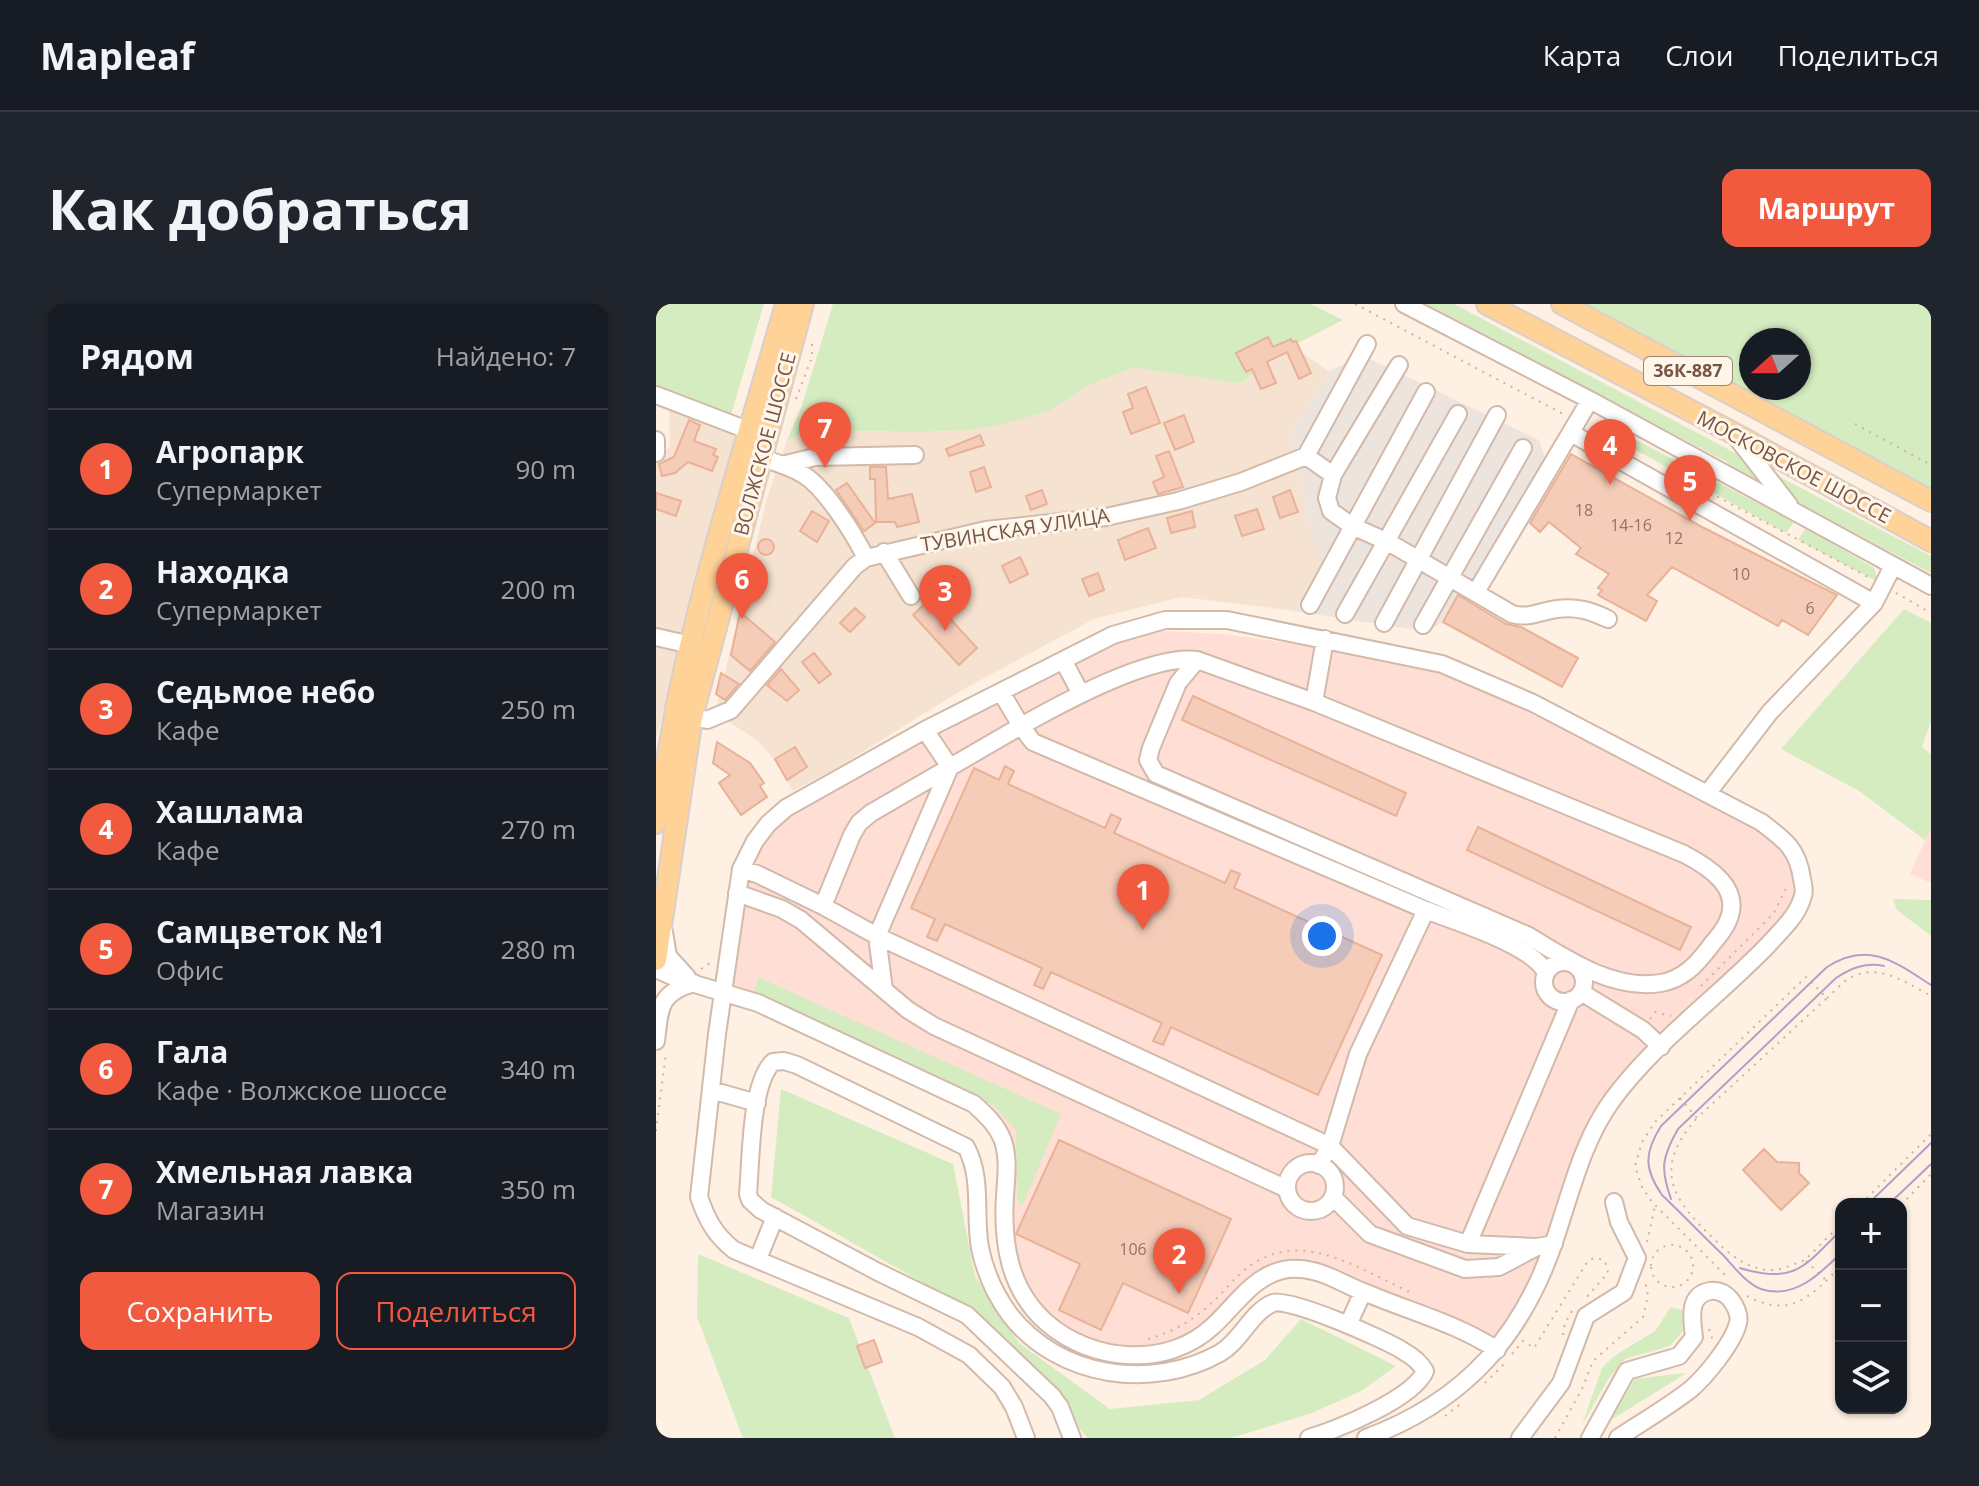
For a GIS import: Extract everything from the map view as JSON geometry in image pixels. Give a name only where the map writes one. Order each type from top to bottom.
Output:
[{"type":"main road","name":"ВОЛЖСКОЕ ШОССЕ","points":[[656,823],[691,645],[786,304]]},
{"type":"main road","name":"ВОЛЖСКОЕ ШОССЕ","points":[[656,960],[692,717],[803,304]]},
{"type":"main road","name":"МОСКОВСКОЕ ШОССЕ","points":[[1487,304],[1931,541]]},
{"type":"main road","name":"МОСКОВСКОЕ ШОССЕ","points":[[1562,304],[1931,501]]},
{"type":"street","points":[[1404,304],[1590,400],[1931,586]]},
{"type":"street","points":[[1333,475],[1306,456],[1367,344]]},
{"type":"street","points":[[1399,365],[1333,475],[1327,498],[1331,511],[1352,526],[1388,542],[1520,617],[1559,608],[1581,608],[1608,619]]},
{"type":"street","points":[[1310,605],[1426,392]]},
{"type":"street","points":[[656,395],[750,431]]},
{"type":"street","points":[[1476,592],[1590,400]]},
{"type":"street","points":[[1345,614],[1458,414]]},
{"type":"street","points":[[1384,623],[1497,415]]},
{"type":"street","points":[[1571,433],[1874,603]]},
{"type":"street","points":[[1733,433],[1795,512]]},
{"type":"street","points":[[656,440],[656,453]]},
{"type":"street","points":[[1423,625],[1523,448]]},
{"type":"street","points":[[782,465],[815,457],[915,455]]},
{"type":"street","name":"ТУВИНСКАЯ УЛИЦА","points":[[692,717],[707,720],[731,710],[866,558],[986,530],[1106,517],[1178,501],[1241,482],[1306,456]]},
{"type":"street","points":[[761,458],[782,465],[812,482],[856,539],[866,558]]},
{"type":"street","points":[[884,552],[911,596]]},
{"type":"street","points":[[1707,794],[1770,712],[1874,603],[1893,566]]},
{"type":"street","points":[[1026,1438],[1002,1387],[969,1355],[918,1327],[734,1250],[720,1239],[707,1220],[699,1197],[741,869],[755,841],[786,808],[925,730],[1113,635],[1165,620],[1227,620],[1442,664],[1533,703],[1761,822],[1783,839],[1799,858],[1804,893],[1797,913],[1739,975],[1661,1047],[1613,1099],[1592,1132],[1534,1294],[1497,1350],[1441,1401],[1393,1428],[1366,1438]]},
{"type":"street","points":[[656,637],[691,645]]},
{"type":"street","points":[[1314,702],[1325,639]]},
{"type":"street","points":[[823,906],[859,823],[871,813],[1081,694],[1180,658],[1197,660],[1314,702],[1709,867],[1725,883],[1732,903],[1728,922],[1689,971],[1676,979],[1637,984],[1558,962],[1546,973],[1544,982],[1549,995],[1560,1001],[1576,996],[1643,1030],[1661,1047]]},
{"type":"street","points":[[1063,660],[1081,694]]},
{"type":"street","points":[[1197,660],[1178,683],[1151,748],[1148,760],[1156,774],[1529,936],[1574,964],[1584,975],[1468,1244]]},
{"type":"street","points":[[1001,692],[1033,742],[1517,947],[1543,966],[1546,973]]},
{"type":"street","points":[[925,730],[950,767]]},
{"type":"street","points":[[884,990],[877,936],[950,767]]},
{"type":"street","points":[[741,869],[823,906],[877,936],[1330,1146],[1407,1226],[1468,1244],[1537,1247],[1554,1244]]},
{"type":"street","points":[[737,893],[791,914],[908,1010],[934,1026],[1287,1189],[1294,1203],[1307,1211],[1323,1208],[1333,1197],[1334,1181],[1326,1168],[1311,1163],[1296,1168],[1287,1189]]},
{"type":"street","points":[[1319,1165],[1330,1146],[1358,1054],[1426,910]]},
{"type":"street","points":[[662,918],[668,956],[674,965],[723,992],[758,1003],[948,1090],[974,1104],[993,1121],[1004,1143],[1007,1168],[1004,1235],[1012,1272],[1032,1309],[1049,1325],[1082,1346],[1126,1355],[1147,1356],[1168,1352],[1201,1337],[1256,1284],[1285,1270],[1317,1271],[1473,1334],[1497,1350]]},
{"type":"street","points":[[656,969],[693,976]]},
{"type":"street","points":[[661,1045],[663,1001],[693,976]]},
{"type":"street","points":[[1072,1438],[1060,1407],[1052,1396],[972,1318],[755,1205],[748,1194],[757,1103],[767,1068],[773,1062],[784,1061],[966,1147],[973,1159],[975,1173],[980,1247],[996,1292],[1011,1315],[1036,1341],[1075,1364],[1113,1374],[1152,1374],[1187,1367],[1221,1353],[1264,1309],[1278,1301],[1348,1325],[1401,1349],[1421,1364],[1425,1371],[1412,1389],[1341,1428],[1309,1438]]},
{"type":"street","points":[[711,1090],[757,1103]]},
{"type":"street","points":[[1333,1197],[1370,1234],[1465,1269],[1499,1267],[1537,1247]]},
{"type":"street","points":[[1520,1438],[1561,1383],[1586,1316],[1624,1292],[1637,1258],[1619,1222],[1614,1202]]},
{"type":"street","points":[[758,1259],[775,1217]]},
{"type":"street","points":[[1590,1438],[1627,1371],[1679,1356],[1694,1337],[1692,1315],[1695,1299],[1702,1292],[1716,1290],[1728,1296],[1737,1308],[1738,1323],[1718,1360],[1692,1388],[1618,1438]]},
{"type":"street","points":[[1348,1325],[1363,1292]]},
{"type":"path","points":[[795,401],[812,357],[812,329]]},
{"type":"path","points":[[1855,424],[1931,465]]},
{"type":"path","points":[[1693,995],[1774,913],[1788,880]]},
{"type":"path","points":[[693,976],[714,960]]},
{"type":"path","points":[[1835,1230],[1805,1260],[1786,1268],[1769,1270],[1745,1265],[1688,1214],[1673,1187],[1671,1164],[1678,1140],[1697,1118],[1851,977],[1872,970],[1900,979],[1931,996]]},
{"type":"path","points":[[1735,1285],[1655,1206],[1642,1187],[1635,1166],[1642,1142],[1655,1122],[1806,977],[1827,998]]},
{"type":"path","points":[[1655,1012],[1672,1016]]},
{"type":"path","points":[[656,1131],[661,1045]]},
{"type":"path","points":[[1680,1098],[1697,1118]]},
{"type":"path","points":[[1867,1198],[1931,1134]]},
{"type":"path","points":[[1907,1199],[1931,1174]]},
{"type":"path","points":[[1646,1245],[1655,1206]]},
{"type":"path","points":[[1666,1245],[1680,1246],[1693,1262],[1691,1276],[1681,1286],[1666,1287],[1651,1273],[1651,1259],[1666,1245]]},
{"type":"path","points":[[1486,1382],[1523,1341],[1534,1348],[1586,1264],[1593,1258],[1600,1259],[1605,1261],[1608,1273],[1570,1313],[1565,1323],[1562,1336],[1572,1353]]},
{"type":"path","points":[[1805,1260],[1826,1281]]},
{"type":"path","points":[[1745,1295],[1763,1304],[1784,1307],[1799,1303],[1837,1270]]},
{"type":"path","points":[[1555,1438],[1583,1387],[1593,1361],[1643,1317],[1648,1296],[1644,1271]]},
{"type":"path","points":[[1439,1418],[1463,1402]]},
{"type":"shaded area","points":[[1292,346],[1329,371],[1291,433],[1310,527],[1323,566],[1298,603],[1288,610],[1182,597],[1094,619],[962,690],[840,766],[793,791],[772,757],[757,740],[716,710],[767,498],[787,440],[816,430],[906,432],[1045,412],[1090,385],[1134,367],[1239,384]]},
{"type":"shaded area","points":[[1362,355],[1539,440],[1547,463],[1469,599],[1429,632],[1288,610],[1298,603],[1322,566],[1310,527],[1291,433],[1329,371]]},
{"type":"shaded area","points":[[669,402],[738,433],[656,739],[656,460],[670,446]]},
{"type":"shaded area","points":[[1130,629],[1223,634],[1442,664],[1761,822],[1799,858],[1797,913],[1661,1047],[1576,1147],[1554,1244],[1497,1350],[1317,1271],[1270,1275],[1184,1346],[1126,1355],[1062,1334],[1026,1300],[1007,1253],[1004,1143],[974,1104],[723,992],[741,869],[768,824],[842,776]]},
{"type":"shaded area","points":[[1931,827],[1931,883],[1910,874]]},
{"type":"green space","points":[[656,304],[764,304],[730,418],[695,407],[684,396],[656,385]]},
{"type":"green space","points":[[833,304],[1311,304],[1343,320],[1292,346],[1239,384],[1134,367],[1090,385],[1046,412],[1002,424],[969,430],[816,430],[787,440],[801,408]]},
{"type":"green space","points":[[1425,304],[1454,304],[1739,455],[1772,493],[1727,469],[1729,463]]},
{"type":"green space","points":[[1562,304],[1931,304],[1931,501],[1742,400],[1811,400],[1811,328],[1739,328],[1739,398]]},
{"type":"green space","points":[[1605,424],[1794,522],[1786,533],[1596,428]]},
{"type":"green space","points":[[1774,474],[1931,556],[1931,573],[1810,509],[1803,509]]},
{"type":"green space","points":[[1806,528],[1874,568],[1878,582],[1798,540]]},
{"type":"green space","points":[[1904,609],[1931,623],[1931,721],[1922,747],[1931,754],[1931,829],[1925,840],[1859,791],[1781,749]]},
{"type":"green space","points":[[1893,899],[1931,900],[1931,936],[1897,910]]},
{"type":"green space","points":[[758,977],[1061,1114],[1022,1207],[1017,1199],[1016,1130],[994,1106],[752,997]]},
{"type":"green space","points":[[781,1089],[953,1164],[975,1276],[1019,1343],[1110,1409],[1199,1400],[1265,1360],[1301,1319],[1396,1366],[1361,1391],[1312,1413],[1231,1438],[1088,1438],[961,1304],[771,1197]]},
{"type":"green space","points":[[698,1254],[849,1318],[895,1438],[743,1438],[697,1317]]},
{"type":"green space","points":[[1671,1307],[1682,1310],[1683,1331],[1670,1346],[1625,1359],[1609,1378],[1582,1425],[1602,1368],[1614,1356],[1655,1331]]},
{"type":"green space","points":[[1685,1374],[1611,1420],[1635,1379]]},
{"type":"building","points":[[1268,337],[1273,347],[1291,339],[1292,342],[1296,341],[1311,373],[1299,379],[1287,352],[1267,362],[1276,383],[1261,389],[1252,369],[1246,372],[1236,353]]},
{"type":"building","points":[[1146,387],[1160,423],[1131,434],[1123,412],[1133,408],[1128,394]]},
{"type":"building","points":[[1184,415],[1194,442],[1175,450],[1164,423]]},
{"type":"building","points":[[689,420],[700,425],[694,441],[716,449],[713,455],[718,457],[712,471],[688,462],[675,473],[662,476],[659,464],[674,457]]},
{"type":"building","points":[[980,435],[984,445],[949,456],[946,449]]},
{"type":"building","points":[[1169,451],[1183,487],[1158,494],[1153,482],[1164,477],[1156,456]]},
{"type":"building","points":[[1571,454],[1704,528],[1837,595],[1808,635],[1782,620],[1778,626],[1672,567],[1647,595],[1657,601],[1646,621],[1598,595],[1602,590],[1598,588],[1609,574],[1576,554],[1581,548],[1549,522],[1540,532],[1530,523]]},
{"type":"building","points":[[870,467],[886,467],[888,499],[912,494],[919,522],[897,527],[895,522],[876,522],[875,479],[870,479]]},
{"type":"building","points":[[984,467],[991,487],[976,492],[970,472]]},
{"type":"building","points":[[847,483],[875,523],[864,531],[836,490]]},
{"type":"building","points":[[1042,490],[1047,504],[1031,510],[1026,496]]},
{"type":"building","points":[[1290,490],[1298,512],[1280,518],[1273,497]]},
{"type":"building","points":[[656,493],[681,501],[676,516],[656,509]]},
{"type":"building","points":[[1257,509],[1264,529],[1242,536],[1235,516]]},
{"type":"building","points":[[812,511],[829,521],[817,542],[800,531]]},
{"type":"building","points":[[1192,511],[1195,527],[1171,533],[1167,518]]},
{"type":"building","points":[[1148,528],[1156,548],[1125,560],[1118,540]]},
{"type":"building","points":[[763,539],[769,539],[774,547],[772,553],[763,555],[758,550],[758,544]]},
{"type":"building","points":[[1020,557],[1028,574],[1010,583],[1002,566]]},
{"type":"building","points":[[1098,573],[1104,590],[1089,596],[1082,579]]},
{"type":"building","points":[[1458,595],[1506,624],[1521,627],[1578,658],[1562,687],[1443,622]]},
{"type":"building","points":[[931,598],[977,648],[959,665],[913,615]]},
{"type":"building","points":[[855,608],[865,617],[850,632],[840,623]]},
{"type":"building","points":[[740,612],[775,642],[750,671],[731,655]]},
{"type":"building","points":[[814,653],[831,674],[819,683],[802,662]]},
{"type":"building","points":[[781,669],[799,690],[787,701],[767,685]]},
{"type":"building","points":[[721,673],[739,684],[725,700],[716,694]]},
{"type":"building","points":[[1193,696],[1406,793],[1396,816],[1182,720]]},
{"type":"building","points":[[717,742],[750,763],[764,783],[760,786],[767,797],[741,815],[719,783],[730,775],[713,763]]},
{"type":"building","points":[[795,747],[807,767],[787,780],[775,759]]},
{"type":"building","points":[[1005,766],[1014,771],[1008,784],[1105,828],[1111,814],[1121,819],[1114,833],[1225,883],[1231,870],[1240,874],[1234,888],[1382,955],[1318,1095],[1171,1027],[1163,1045],[1153,1041],[1162,1023],[1051,972],[1043,989],[1034,985],[1042,968],[945,924],[937,941],[927,937],[935,919],[911,908],[974,768],[999,780]]},
{"type":"building","points":[[1478,827],[1691,927],[1680,950],[1467,850]]},
{"type":"building","points":[[1059,1140],[1231,1219],[1188,1313],[1123,1283],[1101,1330],[1059,1310],[1080,1264],[1016,1234]]},
{"type":"building","points":[[1764,1149],[1777,1162],[1799,1163],[1799,1173],[1809,1183],[1781,1210],[1743,1170]]},
{"type":"building","points":[[874,1340],[882,1362],[865,1368],[857,1346]]},
{"type":"tram line","points":[[1835,1259],[1815,1277],[1795,1288],[1773,1291],[1756,1287],[1662,1195],[1649,1169],[1651,1145],[1661,1126],[1827,967],[1855,955],[1881,957],[1931,985]]},
{"type":"tram line","points":[[1671,1199],[1664,1163],[1678,1129],[1836,978],[1859,967],[1884,966]]},
{"type":"tram line","points":[[1874,1198],[1931,1143]]},
{"type":"tram line","points":[[1895,1198],[1931,1164]]},
{"type":"tram line","points":[[1740,1268],[1758,1273],[1786,1273],[1818,1254],[1835,1236]]},
{"type":"place","name":"Хмельная лавка","points":[[825,468]]},
{"type":"place","name":"Хашлама","points":[[1610,485]]},
{"type":"place","name":"Самцветок №1","points":[[1690,521]]},
{"type":"place","name":"Гала","points":[[742,619]]},
{"type":"place","name":"Седьмое небо","points":[[945,631]]},
{"type":"place","name":"Агропарк","points":[[1143,930]]},
{"type":"place","name":"Находка","points":[[1179,1294]]}]
